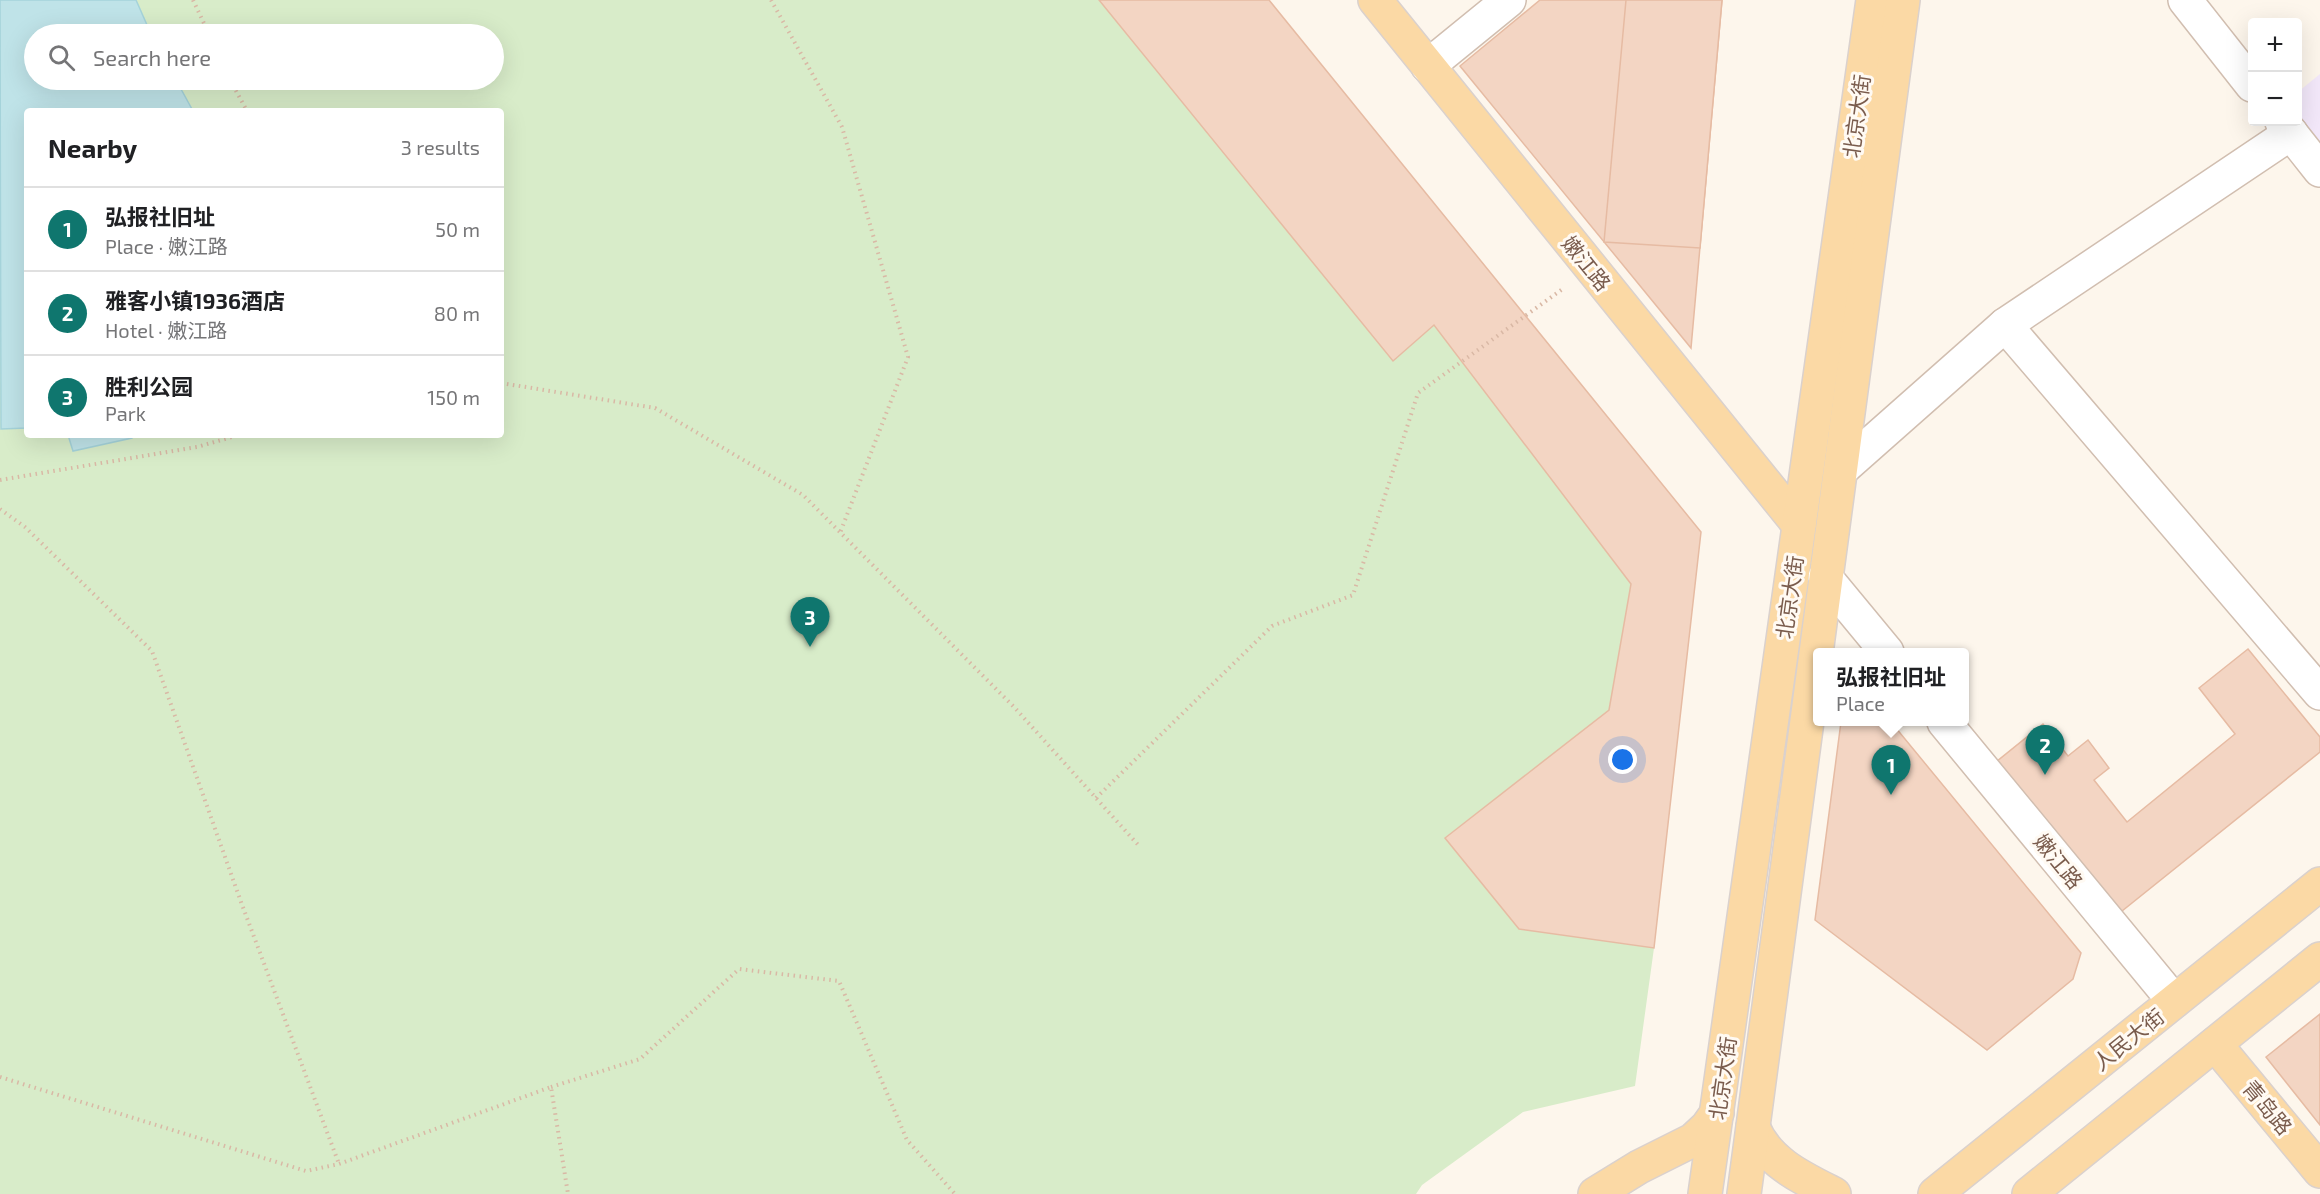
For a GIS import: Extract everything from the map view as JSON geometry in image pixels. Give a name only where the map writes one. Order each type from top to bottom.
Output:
[{"type":"main road","name":"嫩江路","points":[[1375,0],[1799,525]]},
{"type":"main road","name":"北京大街","points":[[1705,1194],[1873,0]]},
{"type":"main road","name":"北京大街","points":[[1816,648],[1903,0]]},
{"type":"main road","name":"北京大街","points":[[1744,1194],[1813,669]]},
{"type":"main road","name":"人民大街","points":[[1935,1194],[2320,884]]},
{"type":"main road","points":[[2029,1194],[2320,959]]},
{"type":"main road","name":"青岛路","points":[[2215,1044],[2320,1171]]},
{"type":"main road","points":[[1595,1194],[1639,1167],[1693,1140],[1717,1113]]},
{"type":"main road","points":[[1753,1127],[1765,1150],[1779,1162],[1834,1194]]},
{"type":"street","points":[[1428,66],[1509,0]]},
{"type":"street","points":[[2185,0],[2248,79]]},
{"type":"street","points":[[1841,470],[2005,325],[2286,127],[2320,170]]},
{"type":"street","points":[[2005,325],[2320,693]]},
{"type":"street","points":[[1825,577],[1884,648]]},
{"type":"street","name":"嫩江路","points":[[1947,726],[2174,1001]]},
{"type":"path","points":[[193,0],[204,24]]},
{"type":"path","points":[[771,0],[842,127],[908,357],[840,533]]},
{"type":"path","points":[[235,90],[245,108]]},
{"type":"path","points":[[1096,798],[1272,626],[1353,595],[1418,393],[1591,268]]},
{"type":"path","points":[[504,383],[655,408],[803,495],[1016,708],[1140,847]]},
{"type":"path","points":[[0,480],[197,447],[228,438]]},
{"type":"path","points":[[0,509],[25,527],[152,651],[241,902],[339,1164]]},
{"type":"path","points":[[0,1077],[306,1171],[339,1164],[551,1087],[640,1059],[739,969],[839,981],[907,1140],[956,1194]]},
{"type":"path","points":[[551,1087],[568,1194]]},
{"type":"shaded area","points":[[2320,74],[2320,145],[2302,122],[2302,89]]},
{"type":"green space","points":[[0,0],[1099,0],[1393,360],[1434,325],[1631,584],[1609,710],[1445,838],[1519,929],[1654,948],[1635,1086],[1523,1112],[1422,1185],[1416,1194],[0,1194]]},
{"type":"water","points":[[0,0],[136,0],[147,24],[24,24],[24,90],[181,90],[191,108],[24,108],[24,428],[1,429]]},
{"type":"water","points":[[69,438],[132,438],[73,451]]},
{"type":"building","points":[[1099,0],[1269,0],[1701,532],[1654,948],[1519,929],[1445,838],[1609,710],[1631,584],[1434,325],[1393,361]]},
{"type":"building","points":[[1540,0],[1722,0],[1691,348],[1460,66]]},
{"type":"building","points":[[1626,0],[1722,0],[1700,248],[1604,242]]},
{"type":"building","points":[[2248,649],[2320,737],[2320,752],[2122,911],[2100,911],[1986,770],[2043,724],[2068,756],[2088,740],[2109,768],[2094,780],[2127,822],[2235,734],[2199,688]]},
{"type":"building","points":[[1840,726],[1894,726],[2081,953],[2073,979],[1987,1050],[1815,920]]},
{"type":"building","points":[[2320,1014],[2320,1125],[2266,1057]]},
{"type":"place","name":"胜利公园","points":[[810,647]]},
{"type":"place","name":"雅客小镇1936酒店","points":[[2045,775]]},
{"type":"place","name":"弘报社旧址","points":[[1891,795]]}]
